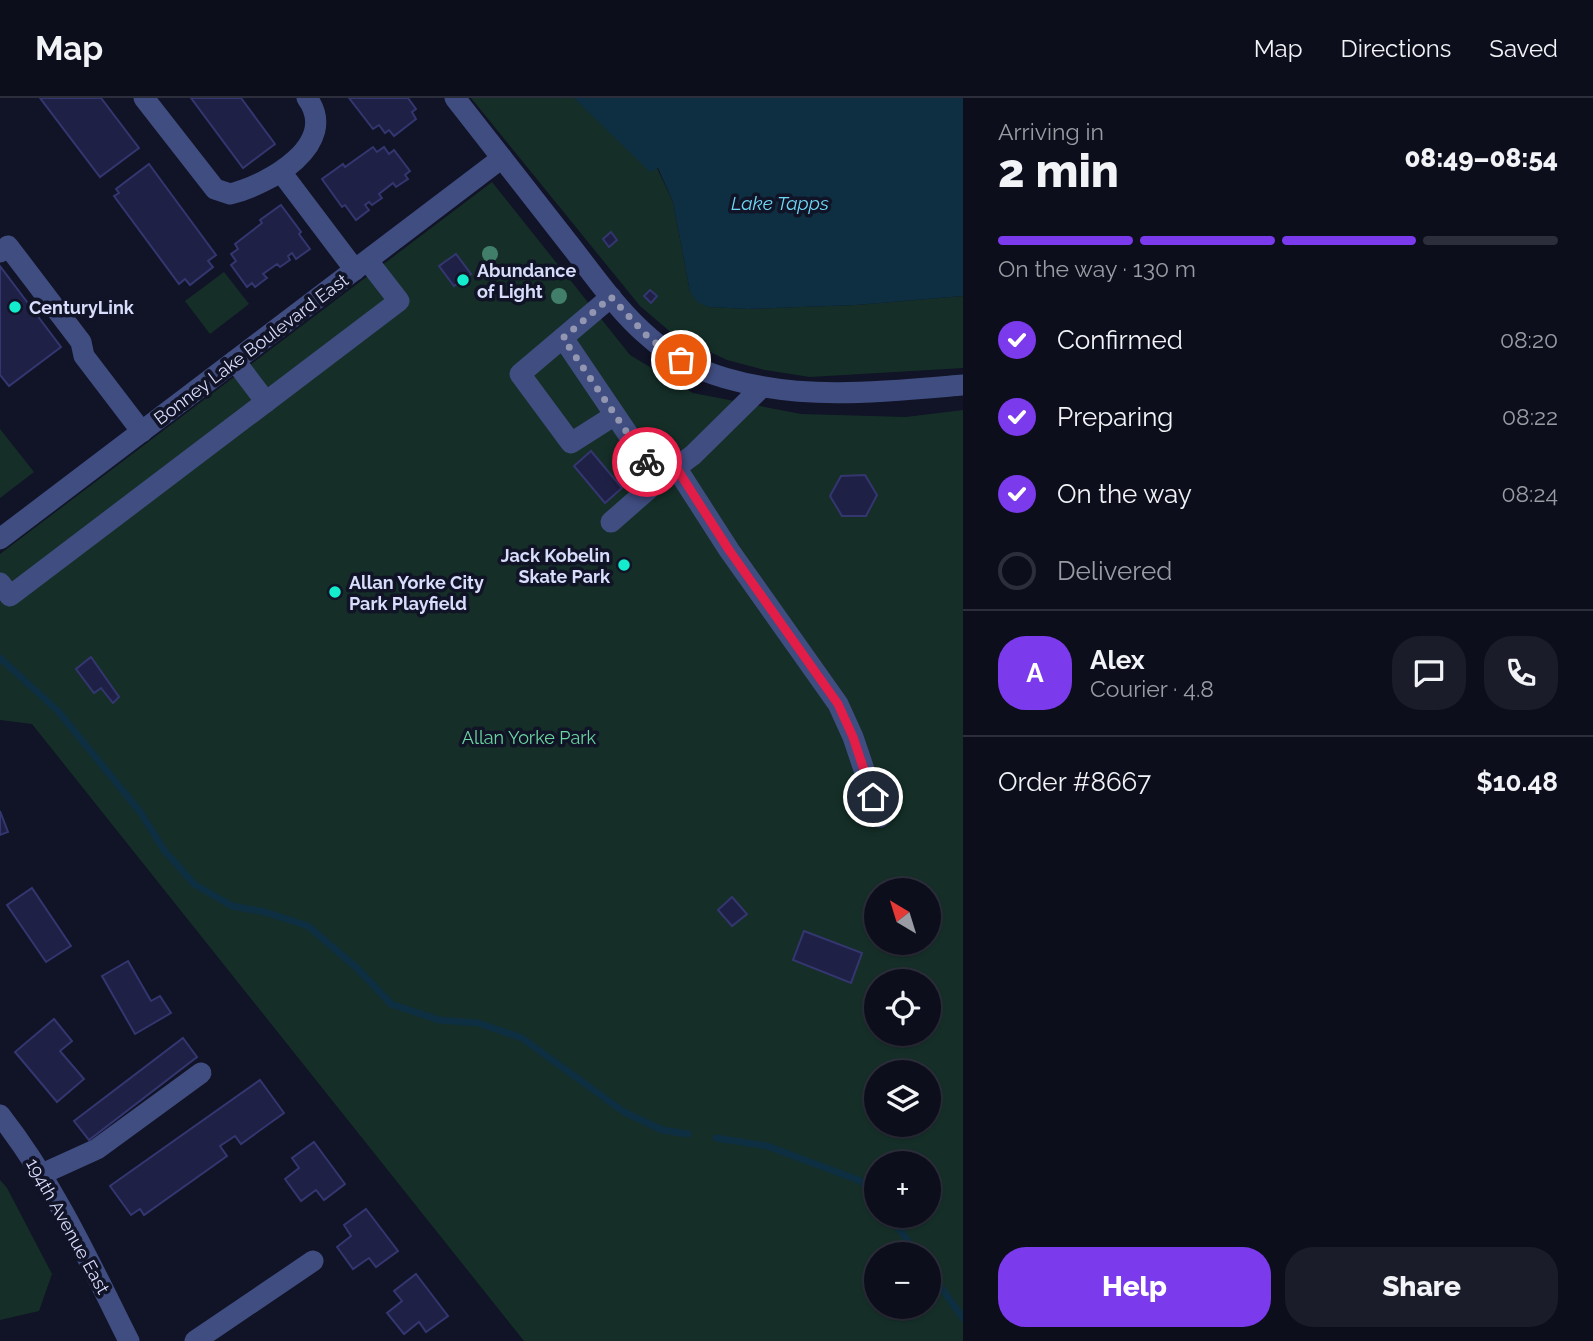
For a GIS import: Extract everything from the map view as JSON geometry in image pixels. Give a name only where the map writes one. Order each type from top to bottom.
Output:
[{"type":"street","points":[[144,98],[215,189],[230,194],[281,172],[315,137],[317,115],[307,98]]},
{"type":"street","points":[[455,98],[611,297],[650,339],[671,354],[724,378],[762,387],[810,393],[861,393],[963,385]]},
{"type":"street","name":"Bonney Lake Boulevard East","points":[[0,539],[502,158]]},
{"type":"street","points":[[0,583],[10,596],[399,301],[362,265],[281,172]]},
{"type":"street","points":[[0,252],[8,246],[81,342],[84,356],[142,432]]},
{"type":"street","points":[[611,297],[520,374],[571,443],[615,415]]},
{"type":"street","points":[[563,338],[615,415],[668,474],[729,550],[838,704],[853,737],[880,817]]},
{"type":"street","points":[[235,361],[266,402]]},
{"type":"street","points":[[611,522],[668,474],[762,387]]},
{"type":"street","points":[[42,1174],[97,1149],[201,1073]]},
{"type":"street","name":"194th Avenue East","points":[[0,1115],[42,1174],[69,1220],[130,1341]]},
{"type":"street","points":[[195,1341],[313,1261]]},
{"type":"green space","points":[[471,98],[574,98],[657,168],[673,202],[690,292],[708,307],[748,309],[856,305],[963,296],[963,368],[810,377],[765,370],[727,360],[674,335],[640,306]]},
{"type":"green space","name":"Allan Yorke Park","points":[[492,182],[630,355],[693,393],[801,414],[906,417],[963,410],[963,1341],[524,1341],[32,724],[0,720],[0,554]]},
{"type":"green space","points":[[224,272],[249,304],[210,334],[185,301]]},
{"type":"green space","points":[[0,429],[34,472],[0,498]]},
{"type":"green space","points":[[0,1180],[7,1188],[52,1274],[39,1311],[0,1320]]},
{"type":"water","name":"Lake Tapps","points":[[574,98],[963,98],[963,296],[856,305],[748,309],[708,307],[697,302],[690,292],[673,202],[658,168],[650,172]]},
{"type":"building","points":[[40,98],[101,98],[139,148],[100,177]]},
{"type":"building","points":[[191,98],[241,98],[275,144],[243,168]]},
{"type":"building","points":[[349,98],[408,98],[416,109],[412,112],[416,119],[394,136],[389,130],[385,133],[379,125],[373,129]]},
{"type":"building","points":[[373,147],[377,152],[384,147],[389,154],[394,150],[410,171],[405,175],[408,179],[396,187],[393,183],[379,194],[382,198],[372,205],[369,202],[365,205],[369,210],[356,220],[345,205],[342,207],[322,179]]},
{"type":"building","points":[[149,164],[216,255],[208,261],[213,267],[190,285],[185,279],[179,284],[114,196],[119,193],[116,189]]},
{"type":"building","points":[[281,205],[310,249],[296,259],[292,253],[288,256],[290,260],[280,267],[277,264],[263,274],[267,278],[255,287],[252,283],[247,287],[231,265],[236,261],[231,254],[238,249],[235,244],[262,223],[260,220]]},
{"type":"building","points":[[611,232],[617,240],[609,247],[603,239]]},
{"type":"building","points":[[456,254],[471,274],[454,286],[439,266]]},
{"type":"building","name":"CenturyLink","points":[[0,266],[61,347],[9,386],[0,375]]},
{"type":"building","points":[[650,290],[657,296],[651,303],[644,296]]},
{"type":"building","points":[[591,451],[622,488],[605,503],[574,466]]},
{"type":"building","points":[[865,475],[877,495],[866,516],[842,516],[830,496],[841,476]]},
{"type":"building","points":[[91,657],[119,697],[113,703],[101,688],[94,693],[76,669]]},
{"type":"building","points":[[0,811],[8,832],[0,835]]},
{"type":"building","points":[[32,888],[71,946],[46,962],[7,905]]},
{"type":"building","points":[[732,897],[747,914],[732,926],[718,910]]},
{"type":"building","points":[[804,931],[862,953],[851,983],[793,960]]},
{"type":"building","points":[[128,961],[151,1001],[160,996],[171,1013],[135,1034],[102,976]]},
{"type":"building","points":[[54,1019],[72,1041],[60,1051],[84,1079],[57,1102],[15,1052]]},
{"type":"building","points":[[183,1038],[197,1057],[89,1140],[74,1121]]},
{"type":"building","points":[[260,1080],[284,1113],[241,1144],[235,1136],[220,1146],[227,1156],[144,1215],[140,1209],[131,1215],[110,1186]]},
{"type":"building","points":[[314,1142],[345,1184],[324,1200],[316,1190],[301,1201],[285,1179],[299,1168],[292,1158]]},
{"type":"building","points":[[366,1209],[398,1251],[376,1267],[369,1258],[353,1269],[337,1247],[351,1236],[344,1225]]},
{"type":"building","points":[[416,1274],[448,1316],[426,1332],[419,1322],[404,1334],[387,1313],[402,1301],[394,1291]]},
{"type":"waterway","points":[[0,658],[58,711],[141,813],[164,850],[194,884],[232,906],[265,912],[308,926],[357,968],[391,1004],[439,1020],[478,1023],[522,1038],[624,1112],[662,1130],[688,1134]]},
{"type":"waterway","points":[[716,1138],[767,1146],[864,1184]]},
{"type":"waterway","points":[[899,1228],[909,1242]]},
{"type":"waterway","points":[[941,1288],[963,1318]]},
{"type":"way so far","points":[[647,462],[563,338],[611,297],[650,339],[681,360]]},
{"type":"place","name":"Abundance of Light","points":[[463,280]]},
{"type":"place","name":"CenturyLink","points":[[15,307]]},
{"type":"place","name":"Jack Kobelin Skate Park","points":[[624,565]]},
{"type":"place","name":"Allan Yorke City Park Playfield","points":[[335,592]]},
{"type":"route","points":[[647,462],[659,480],[677,469],[729,550],[838,704],[853,737],[873,797]]}]
